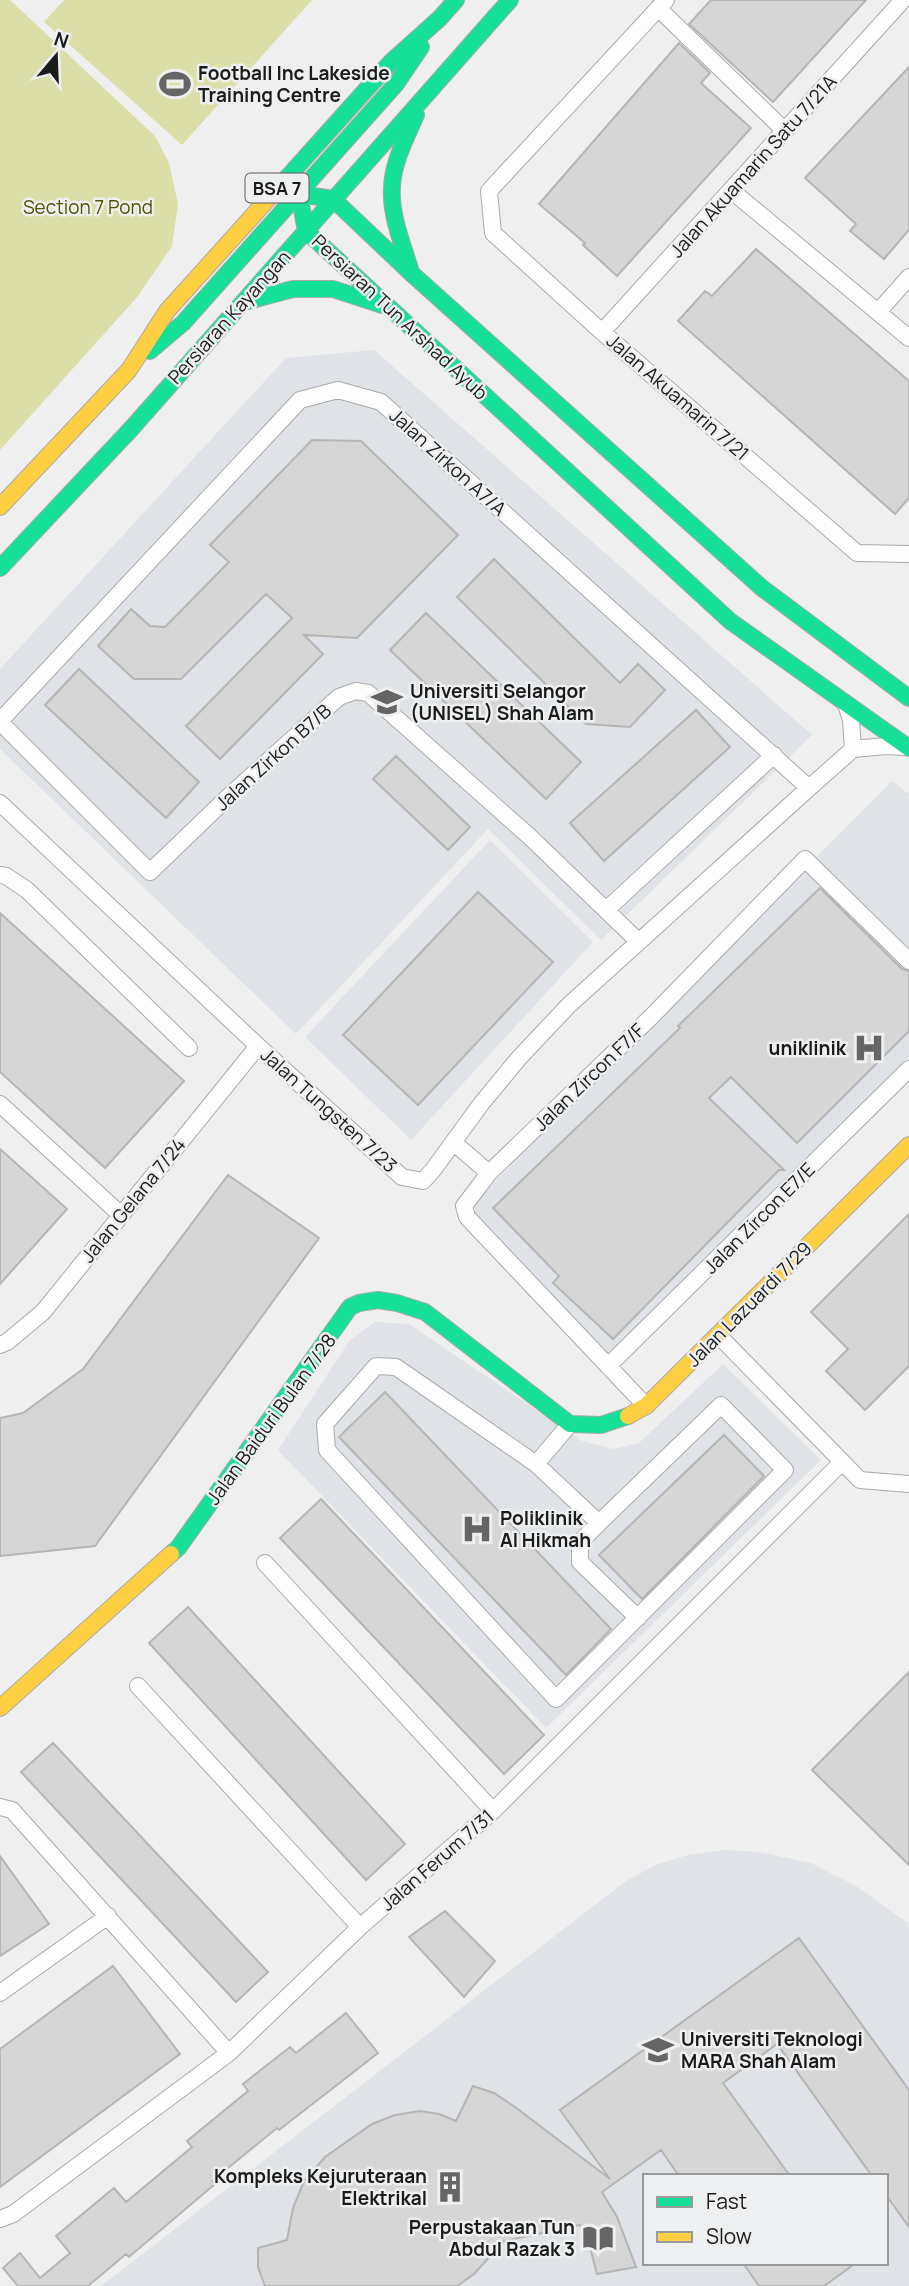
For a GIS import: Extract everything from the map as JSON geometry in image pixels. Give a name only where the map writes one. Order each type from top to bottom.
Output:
[{"type":"main road","name":"BSA 7","points":[[0,507],[129,370],[167,311],[390,63],[456,0]]},
{"type":"main road","name":"Persiaran Kayangan","points":[[0,568],[244,302],[426,92],[510,0]]},
{"type":"main road","points":[[129,370],[183,323],[299,194],[396,84],[440,18]]},
{"type":"main road","points":[[411,273],[391,195],[403,143],[426,92]]},
{"type":"main road","points":[[299,194],[333,199]]},
{"type":"main road","name":"Persiaran Tun Arshad Ayub","points":[[299,194],[306,231],[730,621],[908,747]]},
{"type":"main road","name":"Persiaran Tun Arshad Ayub","points":[[333,199],[411,273],[762,588],[909,698]]},
{"type":"main road","points":[[244,302],[293,289],[333,289],[389,307]]},
{"type":"main road","name":"Jalan Lazuardi 7/29","points":[[570,1424],[604,1426],[646,1406],[909,1145]]},
{"type":"main road","name":"Jalan Baiduri Bulan 7/28","points":[[0,1708],[178,1548],[350,1307],[360,1302],[374,1299],[402,1303],[425,1312],[570,1424]]},
{"type":"street","name":"Jalan Akuamarin Satu 7/21A","points":[[602,332],[903,0]]},
{"type":"street","points":[[662,4],[785,131]]},
{"type":"street","name":"Jalan Akuamarin 7/21","points":[[662,4],[489,191],[493,233],[602,332],[857,553],[909,554]]},
{"type":"street","points":[[732,191],[909,338]]},
{"type":"street","points":[[878,312],[909,277]]},
{"type":"street","name":"Jalan Zirkon A7/A","points":[[0,722],[300,400],[338,390],[381,402],[809,788]]},
{"type":"street","name":"Jalan Zirkon B7/B","points":[[0,722],[150,872],[339,697],[356,691],[368,693],[530,837],[639,942]]},
{"type":"street","points":[[846,704],[851,720],[853,749],[908,747]]},
{"type":"street","name":"Jalan Tungsten 7/23","points":[[0,803],[258,1046],[402,1177],[423,1181],[481,1104],[527,1049],[569,1005],[853,749]]},
{"type":"street","points":[[606,910],[774,755]]},
{"type":"street","name":"Jalan Zircon F7/F","points":[[646,1406],[467,1217],[464,1206],[489,1174],[651,1017],[805,859],[909,961]]},
{"type":"street","points":[[0,875],[27,890],[188,1048]]},
{"type":"street","name":"Jalan Gelana 7/24","points":[[0,1345],[43,1312],[258,1046]]},
{"type":"street","name":"Jalan Zircon E7/E","points":[[608,1366],[909,1069]]},
{"type":"street","points":[[0,1104],[121,1215]]},
{"type":"street","points":[[453,1142],[489,1174]]},
{"type":"street","points":[[718,1335],[860,1480],[909,1484]]},
{"type":"street","points":[[599,1524],[536,1464],[396,1367],[376,1366],[325,1424],[327,1450],[556,1699],[638,1618],[785,1470],[721,1405],[599,1524],[580,1542],[580,1562],[638,1618]]},
{"type":"street","points":[[536,1464],[570,1424]]},
{"type":"street","name":"Jalan Ferum 7/31","points":[[0,2219],[13,2214],[229,2053],[360,1927],[493,1811],[841,1462]]},
{"type":"street","points":[[265,1563],[493,1811]]},
{"type":"street","points":[[138,1686],[360,1927]]},
{"type":"street","points":[[0,1807],[12,1810],[229,2053]]},
{"type":"street","points":[[0,1993],[108,1916]]},
{"type":"shaded area","name":"Universiti Selangor (UNISEL) Shah Alam","points":[[374,350],[812,735],[601,940],[488,829],[296,1034],[0,749],[0,669],[286,358]]},
{"type":"shaded area","points":[[892,781],[909,794],[909,1057],[609,1355],[475,1215],[475,1202]]},
{"type":"shaded area","points":[[490,840],[593,942],[411,1140],[305,1037]]},
{"type":"shaded area","points":[[375,1322],[409,1324],[582,1441],[613,1449],[639,1443],[723,1364],[821,1460],[546,1728],[278,1450],[350,1340]]},
{"type":"shaded area","name":"Universiti Teknologi MARA Shah Alam","points":[[725,1850],[758,1852],[811,1863],[856,1886],[909,1924],[909,2286],[101,2286],[626,1881],[658,1864],[688,1855]]},
{"type":"green space","name":"Section 7 Pond","points":[[0,0],[10,0],[155,136],[169,163],[178,204],[172,246],[138,296],[0,450]]},
{"type":"green space","name":"Football Inc Lakeside Training Centre","points":[[64,0],[312,0],[182,145],[44,22]]},
{"type":"building","points":[[711,0],[866,0],[773,102],[689,24]]},
{"type":"building","points":[[679,43],[710,73],[701,83],[751,128],[617,276],[583,245],[585,243],[539,204]]},
{"type":"building","points":[[909,67],[909,230],[884,259],[850,231],[856,224],[805,178]]},
{"type":"building","points":[[756,249],[909,381],[909,498],[895,514],[678,321],[705,291],[712,296]]},
{"type":"building","points":[[312,440],[361,441],[458,535],[357,638],[304,635],[323,654],[220,759],[186,726],[292,618],[266,594],[181,679],[134,679],[98,646],[131,609],[150,626],[165,627],[229,562],[210,545]]},
{"type":"building","points":[[494,559],[620,683],[638,664],[665,690],[630,727],[586,724],[457,597]]},
{"type":"building","points":[[426,613],[581,762],[546,799],[390,650]]},
{"type":"building","points":[[79,669],[199,782],[166,818],[45,705]]},
{"type":"building","points":[[696,710],[730,747],[604,861],[570,823]]},
{"type":"building","points":[[396,756],[470,827],[448,850],[373,779]]},
{"type":"building","points":[[820,888],[902,969],[909,971],[909,1031],[797,1143],[731,1077],[709,1098],[784,1170],[779,1170],[613,1339],[553,1283],[559,1276],[493,1208],[680,1028],[678,1026]]},
{"type":"building","points":[[478,892],[553,962],[418,1105],[343,1035]]},
{"type":"building","points":[[0,913],[184,1081],[105,1168],[0,1072]]},
{"type":"building","points":[[0,1149],[67,1209],[0,1284]]},
{"type":"building","points":[[228,1175],[319,1238],[95,1546],[0,1556],[0,1418],[23,1413],[83,1369]]},
{"type":"building","points":[[909,1214],[909,1366],[865,1410],[826,1371],[848,1349],[811,1312]]},
{"type":"building","points":[[385,1392],[611,1629],[566,1675],[339,1437]]},
{"type":"building","points":[[724,1435],[764,1476],[642,1599],[599,1555]]},
{"type":"building","points":[[321,1499],[544,1735],[504,1774],[280,1538]]},
{"type":"building","points":[[188,1607],[405,1844],[366,1880],[149,1643]]},
{"type":"building","points":[[909,1672],[909,1865],[812,1770]]},
{"type":"building","points":[[53,1743],[268,1972],[236,2002],[21,1772]]},
{"type":"building","points":[[0,1856],[49,1924],[0,1956]]},
{"type":"building","points":[[445,1911],[495,1961],[464,1997],[409,1937]]},
{"type":"building","points":[[799,1938],[909,2090],[909,2227],[888,2198],[888,2174],[871,2174],[777,2044],[723,2083],[789,2174],[678,2174],[661,2150],[602,2192],[617,2217],[636,2267],[597,2274],[580,2225],[504,2241],[474,2274],[457,2286],[265,2286],[258,2267],[258,2248],[287,2240],[293,2208],[304,2181],[325,2157],[372,2124],[395,2115],[420,2111],[439,2114],[456,2121],[473,2086],[494,2093],[515,2107],[610,2179],[560,2110]]},
{"type":"building","points":[[113,1966],[180,2054],[0,2187],[0,2049]]},
{"type":"building","points":[[346,2013],[378,2053],[279,2130],[277,2128],[212,2181],[215,2184],[129,2257],[126,2254],[88,2286],[18,2286],[3,2268],[20,2253],[40,2278],[70,2253],[56,2236],[114,2188],[126,2202],[192,2147],[187,2141],[248,2091],[243,2084],[290,2047],[296,2053]]},
{"type":"building","points":[[744,2265],[853,2265],[824,2286],[759,2286]]},
{"type":"traffic: fast","points":[[277,189],[390,63],[456,0]]},
{"type":"traffic: fast","points":[[0,568],[131,429],[510,0]]},
{"type":"traffic: fast","points":[[150,351],[183,323],[396,84],[421,47]]},
{"type":"traffic: fast","points":[[411,272],[395,219],[392,187],[397,159],[416,115]]},
{"type":"traffic: fast","points":[[299,194],[306,231],[730,621],[909,748]]},
{"type":"traffic: fast","points":[[299,194],[333,199],[411,273],[762,588],[909,698]]},
{"type":"traffic: fast","points":[[244,302],[293,289],[333,289],[382,305]]},
{"type":"traffic: fast","points":[[171,1554],[178,1548],[350,1307],[359,1303],[378,1300],[425,1312],[570,1424],[601,1425],[628,1416]]},
{"type":"traffic: slow","points":[[0,507],[129,370],[167,311],[277,189]]},
{"type":"traffic: slow","points":[[628,1416],[646,1406],[909,1145]]},
{"type":"traffic: slow","points":[[0,1708],[171,1554]]},
{"type":"place","name":"Football Inc Lakeside Training Centre","points":[[175,84]]},
{"type":"place","name":"Universiti Selangor (UNISEL) Shah Alam","points":[[387,702]]},
{"type":"place","name":"uniklinik","points":[[869,1048]]},
{"type":"place","name":"Poliklinik Al Hikmah","points":[[477,1529]]},
{"type":"place","name":"Universiti Teknologi MARA Shah Alam","points":[[658,2050]]},
{"type":"place","name":"Kompleks Kejuruteraan Elektrikal","points":[[450,2187]]},
{"type":"place","name":"Perpustakaan Tun Abdul Razak 3","points":[[598,2238]]}]
